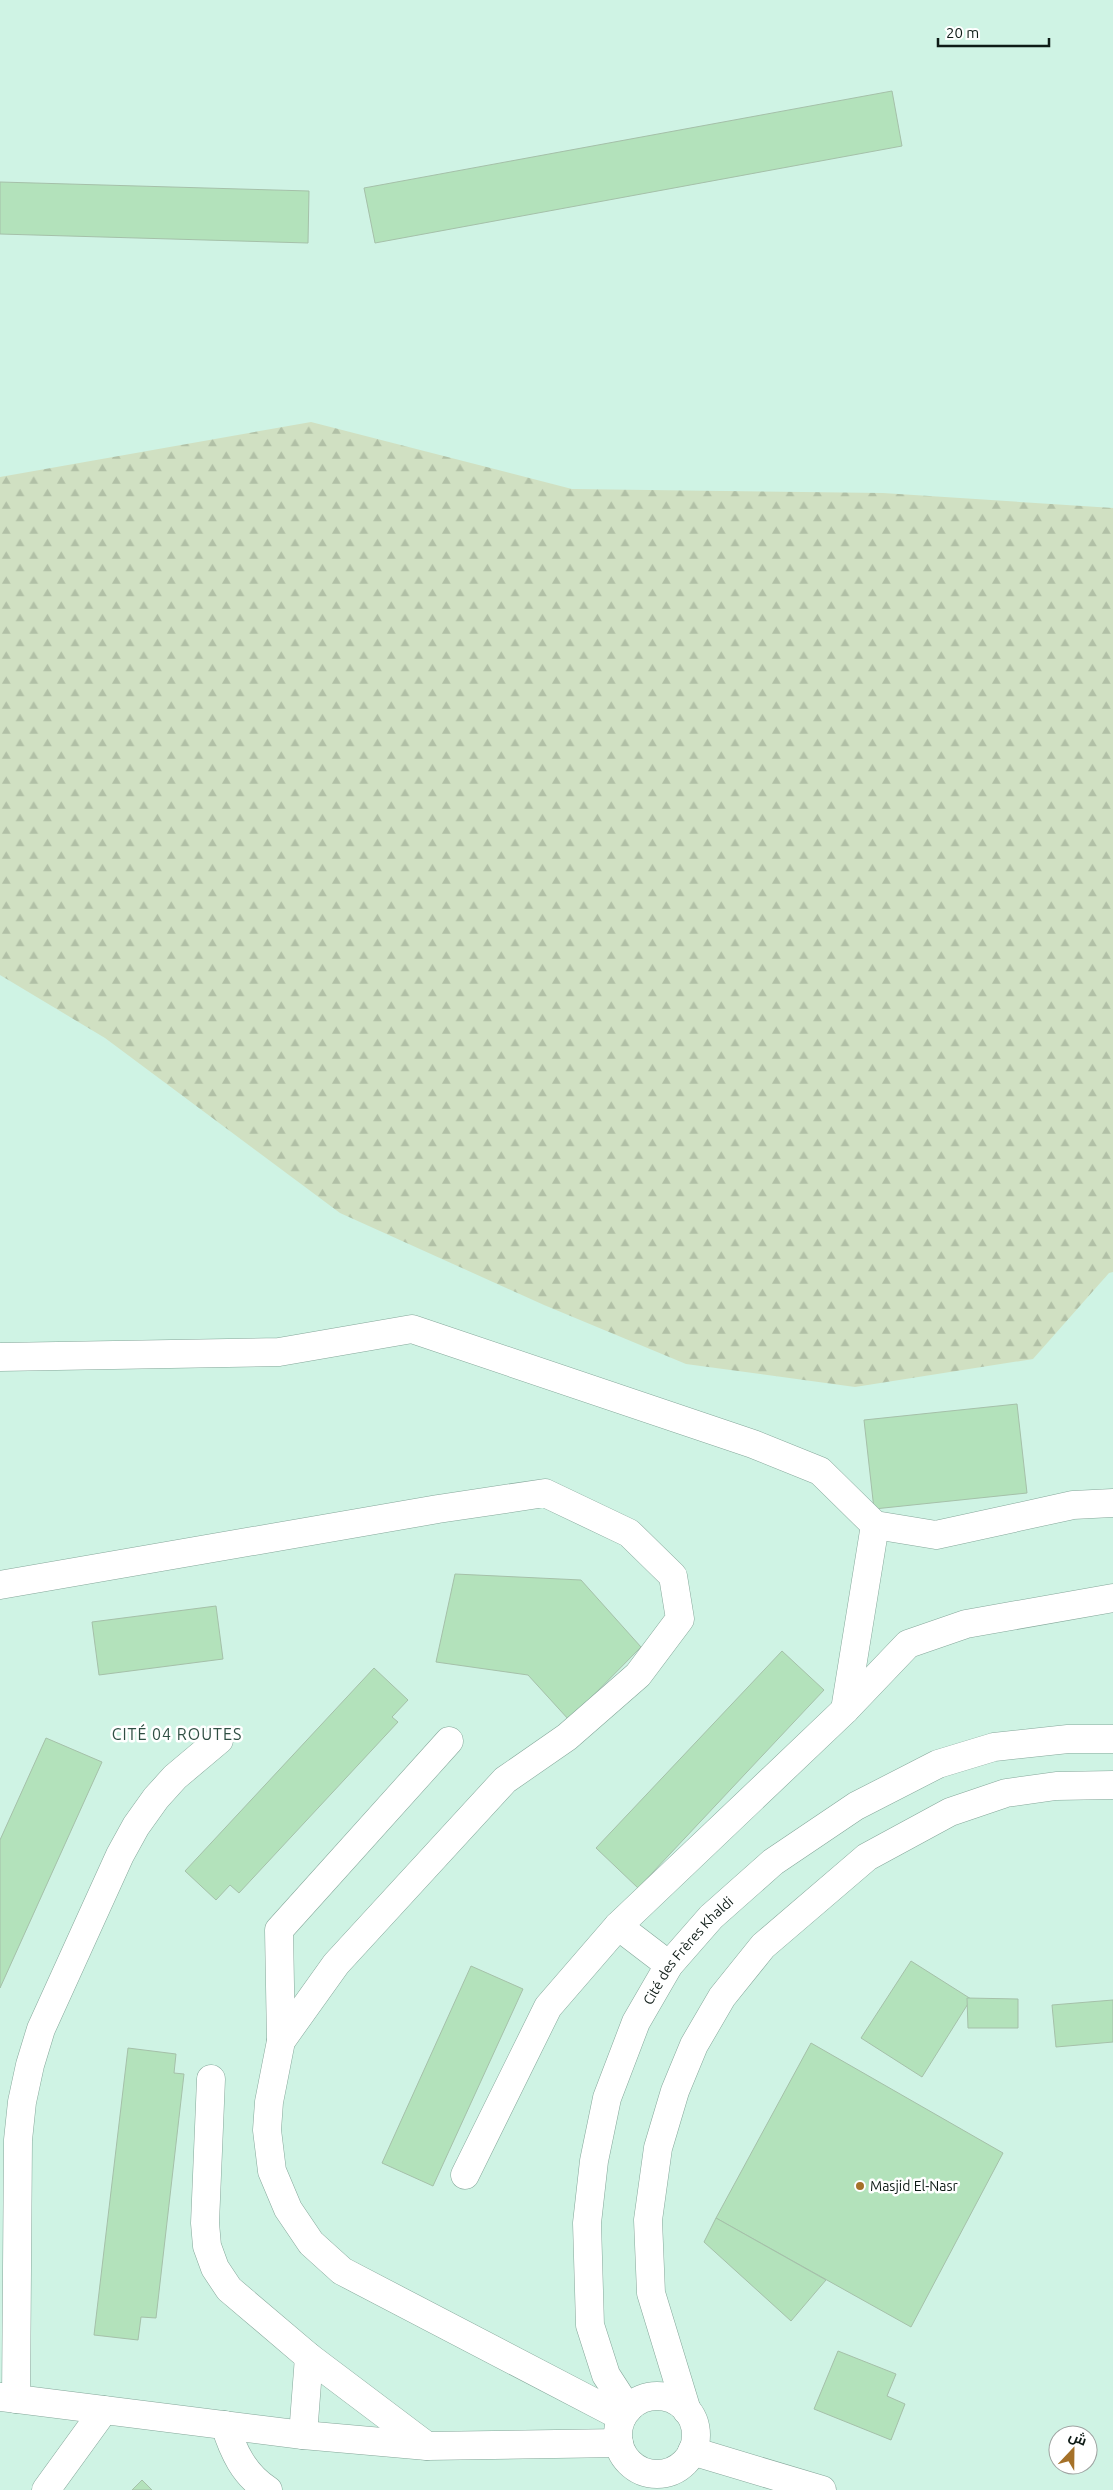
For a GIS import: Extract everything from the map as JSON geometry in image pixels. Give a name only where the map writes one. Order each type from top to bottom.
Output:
[{"type":"street","points":[[0,1357],[279,1352],[412,1329],[753,1444],[820,1471],[876,1525],[936,1535],[1073,1505],[1113,1503]]},
{"type":"street","points":[[0,1585],[438,1508],[545,1493],[629,1533],[673,1576],[680,1619],[638,1675],[568,1737],[505,1780],[336,1964],[281,2041]]},
{"type":"street","points":[[845,1710],[876,1525]]},
{"type":"street","points":[[464,2175],[548,2007],[618,1926],[845,1710],[908,1644],[966,1624],[1113,1598]]},
{"type":"street","name":"Cité des Frères Khaldi","points":[[623,2423],[590,2325],[587,2223],[594,2160],[606,2098],[636,2022],[668,1966],[711,1917],[774,1862],[856,1806],[938,1764],[994,1747],[1068,1739],[1113,1738]]},
{"type":"street","points":[[219,1740],[175,1777],[136,1826],[120,1855],[41,2029],[30,2065],[22,2102],[18,2140],[8,2398],[303,2435],[427,2446],[623,2423]]},
{"type":"street","points":[[449,1741],[279,1930],[281,2041],[268,2102],[267,2130],[272,2171],[288,2209],[311,2244],[342,2271],[623,2423]]},
{"type":"street","points":[[687,2411],[677,2402],[665,2397],[651,2396],[639,2400],[623,2423],[623,2455],[631,2464],[642,2471],[654,2474],[677,2468],[692,2451],[696,2430],[687,2411],[651,2293],[648,2220],[658,2148],[675,2091],[694,2045],[722,1997],[763,1946],[867,1857],[950,1812],[1006,1793],[1056,1786],[1113,1785]]},
{"type":"street","points":[[618,1926],[668,1966]]},
{"type":"street","points":[[212,2079],[205,2223],[208,2246],[215,2268],[230,2289],[308,2357],[427,2446]]},
{"type":"street","points":[[303,2435],[308,2357]]},
{"type":"street","points":[[46,2490],[104,2410]]},
{"type":"street","points":[[225,2425],[232,2448],[244,2469],[268,2490]]},
{"type":"street","points":[[692,2451],[764,2481],[822,2490]]},
{"type":"green space","points":[[311,422],[572,489],[883,493],[1113,508],[1113,1272],[1109,1273],[1033,1359],[855,1387],[686,1364],[544,1305],[340,1213],[105,1038],[0,975],[0,477]]},
{"type":"building","points":[[892,91],[902,146],[375,243],[364,188]]},
{"type":"building","points":[[0,182],[309,191],[308,243],[0,234]]},
{"type":"building","points":[[1017,1404],[1027,1493],[874,1509],[864,1420]]},
{"type":"building","points":[[455,1574],[581,1580],[641,1647],[569,1720],[528,1675],[436,1662]]},
{"type":"building","points":[[216,1606],[223,1659],[99,1675],[92,1622]]},
{"type":"building","points":[[782,1651],[824,1690],[638,1888],[596,1848]]},
{"type":"building","points":[[374,1668],[408,1700],[392,1717],[398,1722],[239,1893],[230,1885],[216,1900],[185,1871]]},
{"type":"building","points":[[46,1738],[102,1762],[0,1988],[0,1840]]},
{"type":"building","points":[[911,1961],[971,1999],[922,2077],[861,2038]]},
{"type":"building","points":[[471,1966],[523,1989],[433,2186],[382,2163]]},
{"type":"building","points":[[967,1998],[1018,1999],[1018,2028],[968,2028]]},
{"type":"building","points":[[1113,2000],[1113,2042],[1056,2047],[1052,2005]]},
{"type":"building","name":"Masjid El-Nasr","points":[[811,2043],[1003,2153],[911,2327],[716,2218]]},
{"type":"building","points":[[128,2048],[176,2054],[174,2073],[184,2074],[156,2318],[141,2317],[138,2340],[94,2335]]},
{"type":"building","points":[[716,2218],[826,2280],[791,2321],[704,2242]]},
{"type":"building","points":[[838,2351],[896,2374],[887,2396],[905,2404],[891,2440],[814,2409]]},
{"type":"building","points":[[142,2480],[152,2490],[132,2490]]},
{"type":"place","name":"Masjid El-Nasr","points":[[860,2186]]},
{"type":"district","name":"CITÉ 04 ROUTES","points":[[177,1734]]}]
